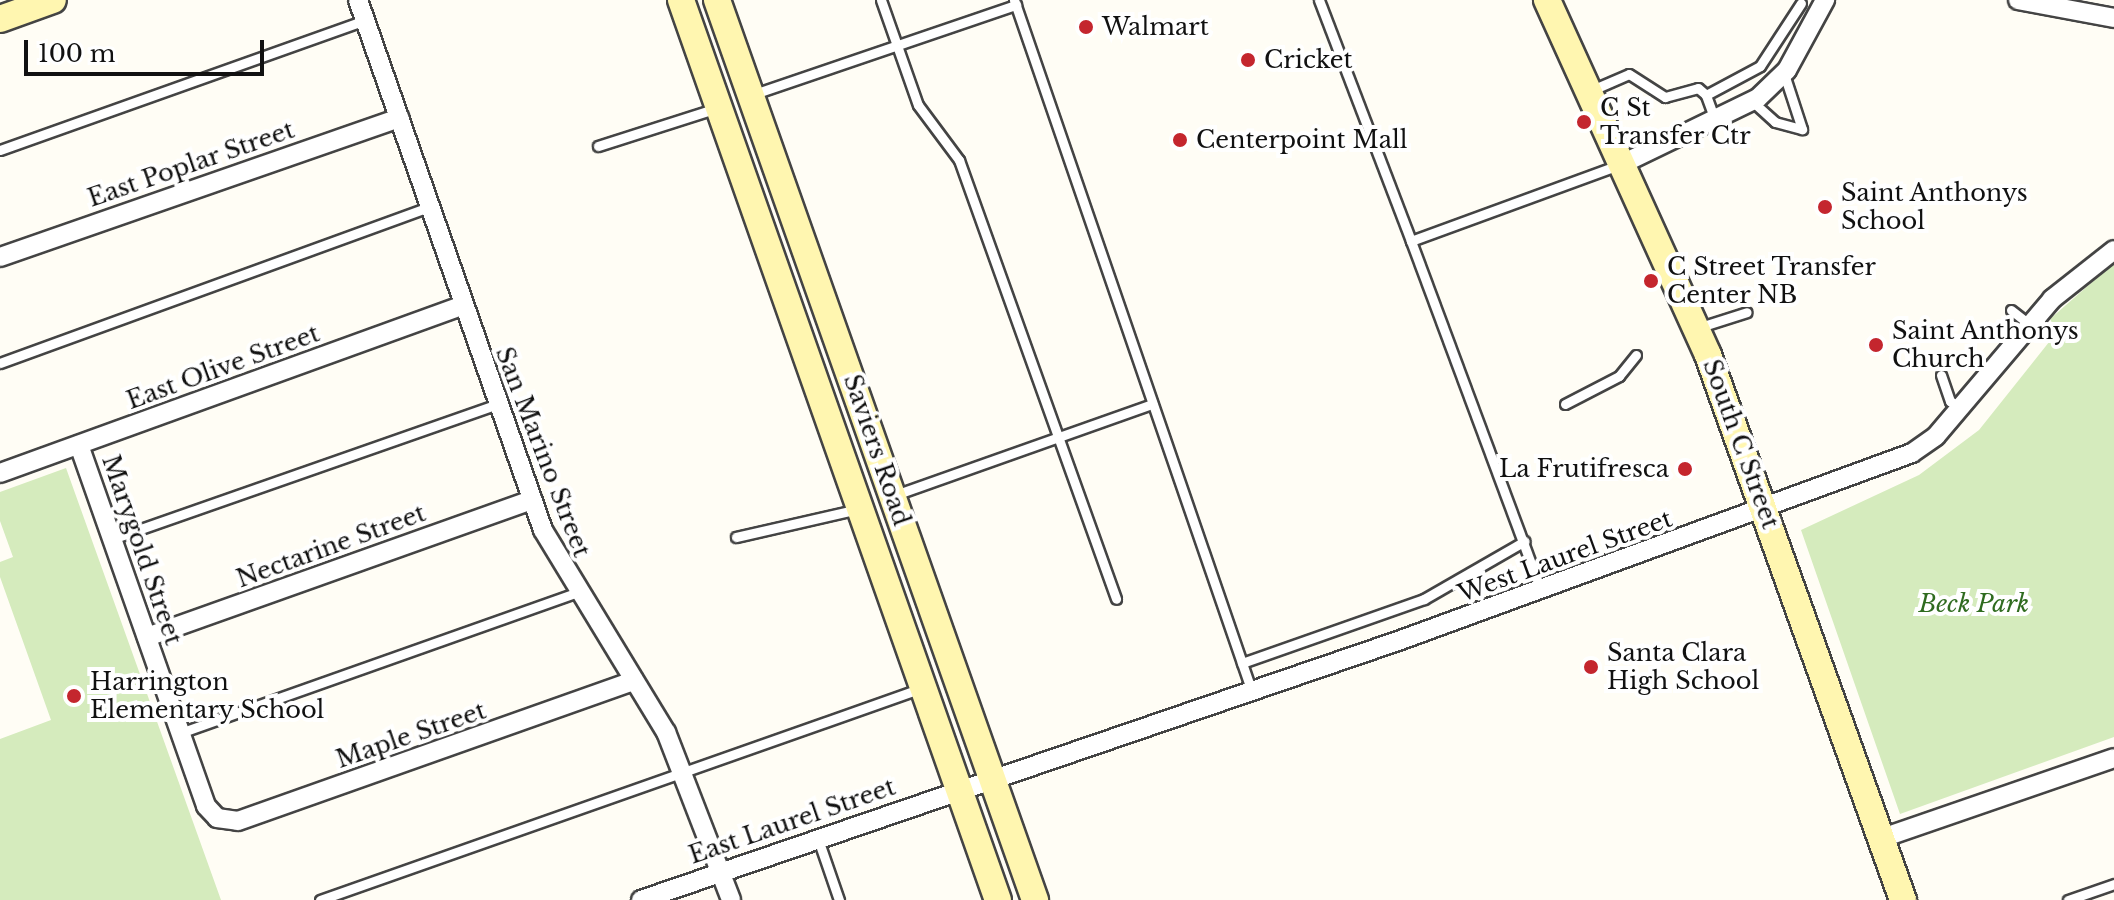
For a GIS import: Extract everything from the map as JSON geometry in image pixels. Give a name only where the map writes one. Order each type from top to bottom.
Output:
[{"type":"main road","points":[[0,19],[53,0]]},
{"type":"main road","name":"Saviers Road","points":[[681,0],[998,900]]},
{"type":"main road","points":[[690,0],[718,66],[733,88],[751,95]]},
{"type":"main road","name":"Saviers Road","points":[[717,0],[1035,900]]},
{"type":"main road","name":"South C Street","points":[[1547,0],[1696,328],[1765,510],[1903,900]]},
{"type":"main road","points":[[717,108],[750,139],[783,232],[812,269]]},
{"type":"main road","points":[[763,240],[789,266],[866,480],[874,492],[893,496]]},
{"type":"main road","points":[[858,509],[882,523],[919,621],[947,650]]},
{"type":"street","name":"San Marino Street","points":[[358,0],[427,208],[532,500],[575,593],[634,681],[682,772],[731,900]]},
{"type":"street","points":[[2018,0],[2114,18]]},
{"type":"street","points":[[1622,164],[1716,123],[1753,102],[1784,74],[1822,6]]},
{"type":"street","name":"East Poplar Street","points":[[0,257],[399,118]]},
{"type":"street","name":"West Laurel Street","points":[[959,789],[1541,590],[1765,510],[1912,453],[1961,408],[2031,325],[2114,250]]},
{"type":"street","name":"East Olive Street","points":[[0,473],[462,306]]},
{"type":"street","name":"Marygold Street","points":[[79,445],[206,806]]},
{"type":"street","name":"Nectarine Street","points":[[147,637],[532,500]]},
{"type":"street","name":"Maple Street","points":[[206,806],[217,818],[238,821],[634,681]]},
{"type":"street","points":[[1882,838],[2114,758]]},
{"type":"street","name":"East Laurel Street","points":[[641,900],[959,789]]},
{"type":"lane","points":[[881,0],[918,105],[959,160],[1116,599]]},
{"type":"lane","points":[[1319,0],[1541,590]]},
{"type":"lane","points":[[751,95],[896,48],[1015,2],[1251,689]]},
{"type":"lane","points":[[1706,95],[1760,66],[1800,2],[1822,6]]},
{"type":"lane","points":[[0,150],[365,20]]},
{"type":"lane","points":[[1589,91],[1629,74],[1665,97],[1698,88],[1706,95],[1716,123]]},
{"type":"lane","points":[[1753,102],[1775,122],[1802,129],[1784,74]]},
{"type":"lane","points":[[598,146],[717,108]]},
{"type":"lane","points":[[1411,241],[1622,164]]},
{"type":"lane","points":[[0,363],[427,208]]},
{"type":"lane","points":[[2011,310],[2031,325]]},
{"type":"lane","points":[[1696,328],[1747,312]]},
{"type":"lane","points":[[1565,404],[1619,376],[1636,355]]},
{"type":"lane","points":[[1941,375],[1950,401],[1961,408]]},
{"type":"lane","points":[[112,539],[497,404]]},
{"type":"lane","points":[[893,496],[1152,404]]},
{"type":"lane","points":[[736,537],[858,509]]},
{"type":"lane","points":[[1242,663],[1424,599],[1525,541]]},
{"type":"lane","points":[[180,733],[575,593]]},
{"type":"lane","points":[[320,900],[922,688]]},
{"type":"lane","points":[[818,839],[839,900]]},
{"type":"lane","points":[[2068,900],[2114,884]]},
{"type":"green space","name":"Beck Park","points":[[2114,263],[2114,737],[1900,814],[1801,530],[1919,475],[1979,430],[2057,332],[2050,319]]},
{"type":"green space","name":"Harrington Elementary School","points":[[66,468],[221,900],[0,900],[0,739],[51,720],[0,577],[0,562],[13,557],[0,521],[0,492]]},
{"type":"place","name":"Walmart","points":[[1086,27]]},
{"type":"place","name":"Cricket","points":[[1248,60]]},
{"type":"place","name":"C St Transfer Ctr","points":[[1584,122]]},
{"type":"place","name":"Centerpoint Mall","points":[[1180,140]]},
{"type":"place","name":"Saint Anthonys School","points":[[1825,207]]},
{"type":"place","name":"C Street Transfer Center NB","points":[[1651,281]]},
{"type":"place","name":"Saint Anthonys Church","points":[[1876,345]]},
{"type":"place","name":"La Frutifresca","points":[[1685,469]]},
{"type":"place","name":"Santa Clara High School","points":[[1591,667]]},
{"type":"place","name":"Harrington Elementary School","points":[[74,696]]}]
